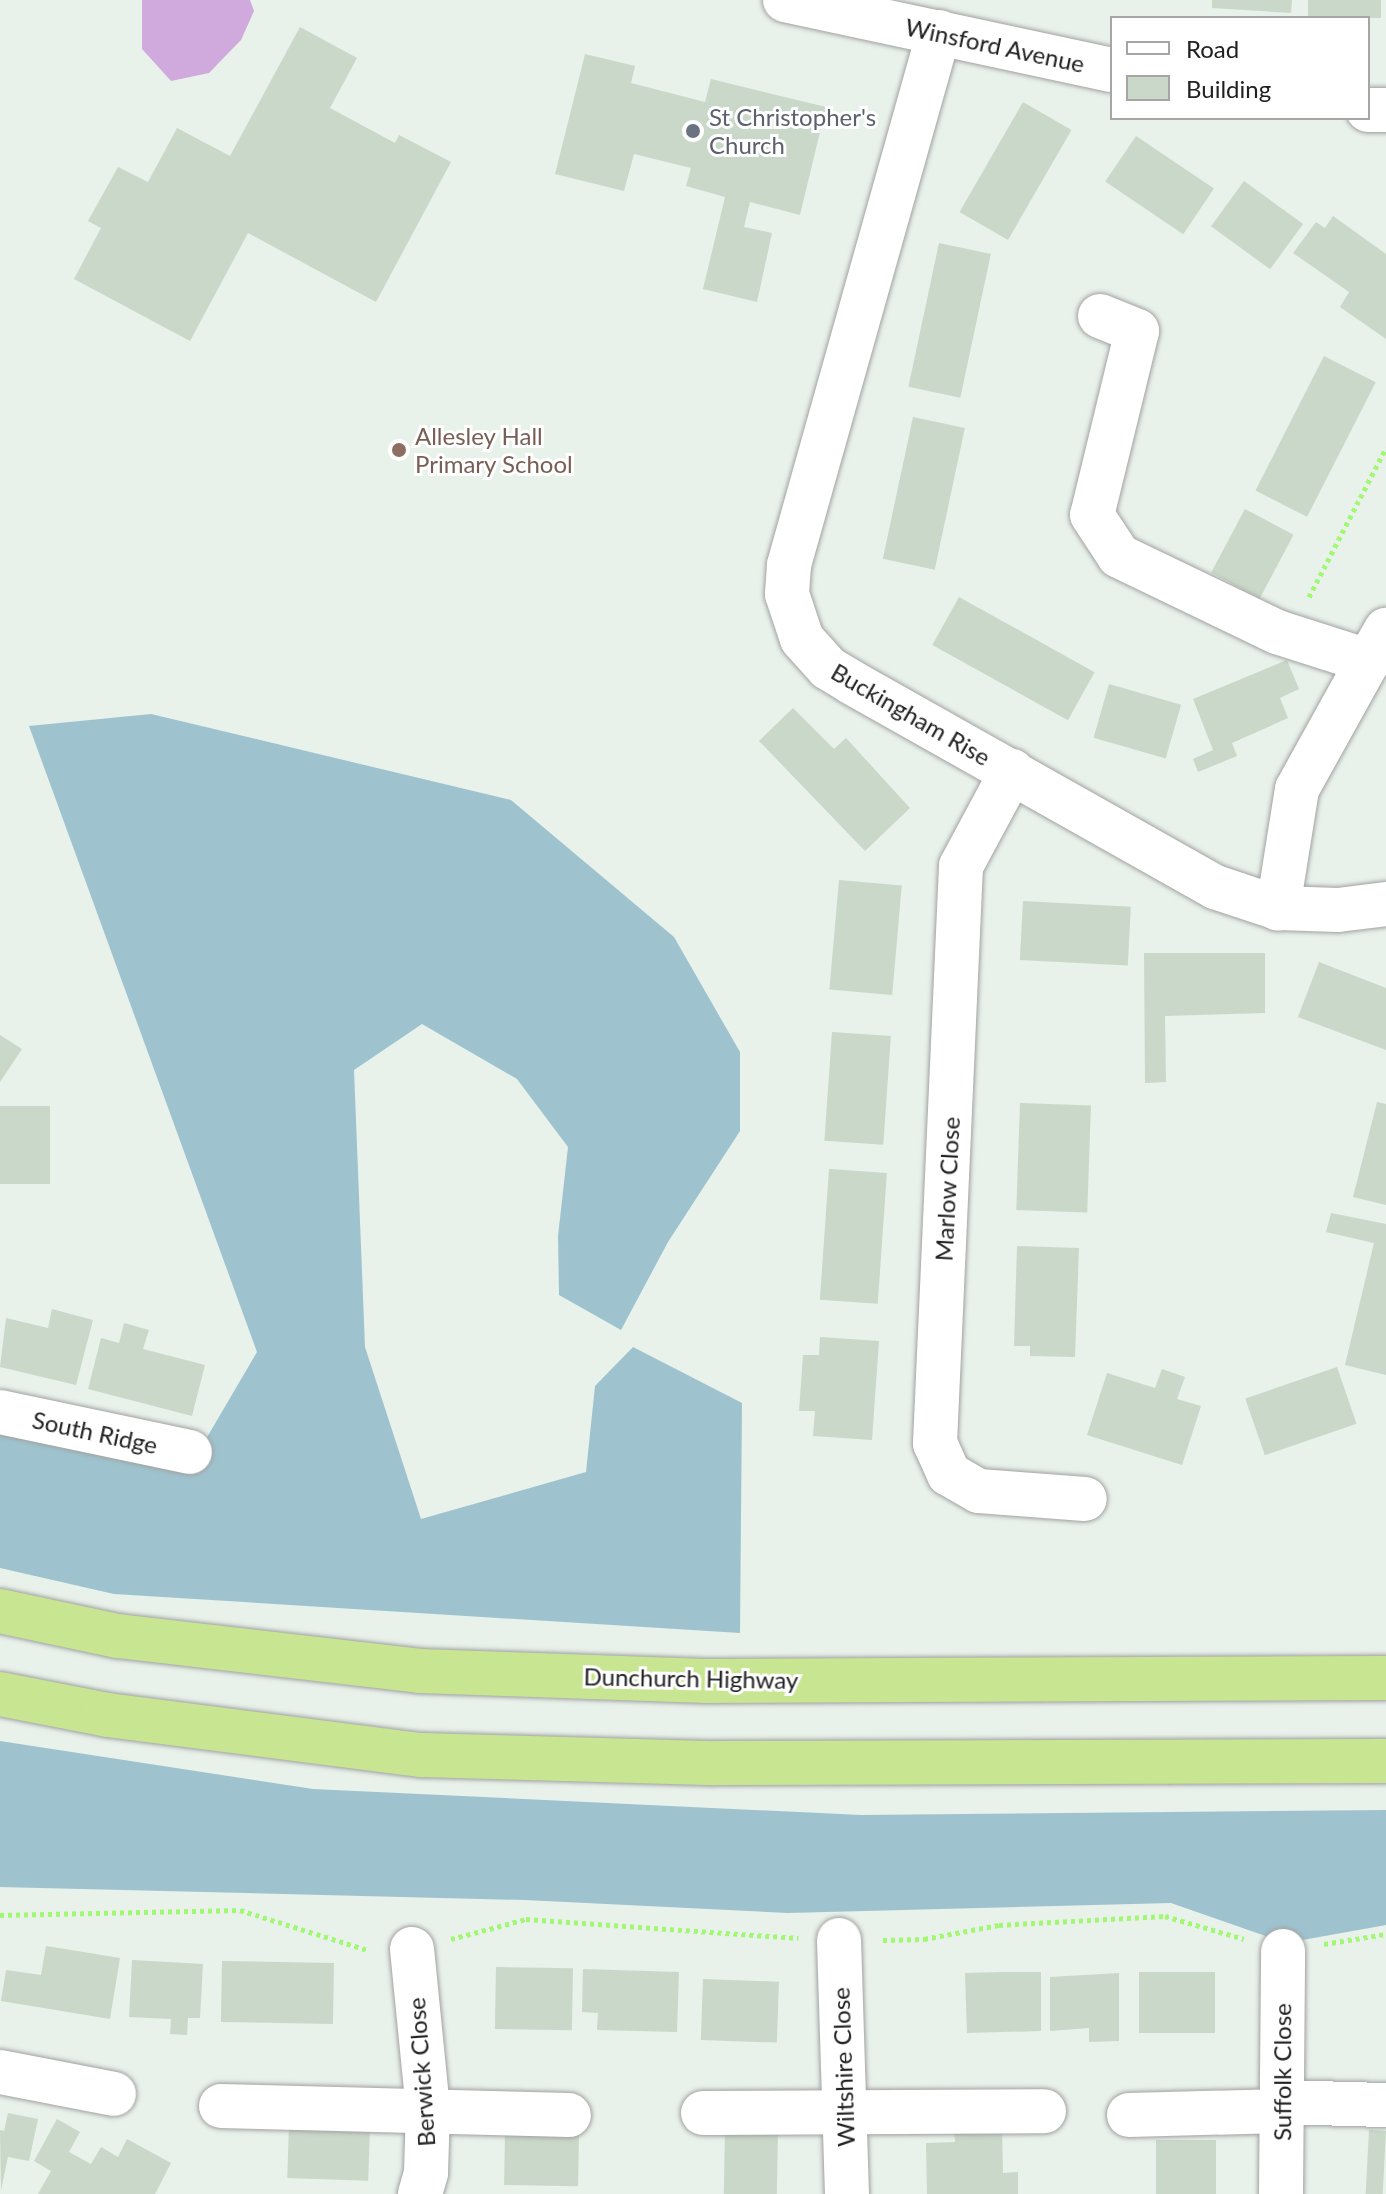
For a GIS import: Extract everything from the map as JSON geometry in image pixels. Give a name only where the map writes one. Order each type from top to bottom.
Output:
[{"type":"highway","name":"Dunchurch Highway","points":[[0,1611],[118,1636],[420,1671],[706,1681],[1386,1678]]},
{"type":"highway","points":[[0,1694],[108,1715],[421,1755],[716,1763],[1386,1761]]},
{"type":"street","name":"Winsford Avenue","points":[[785,0],[1110,70]]},
{"type":"street","name":"Buckingham Rise","points":[[939,32],[789,565],[787,594],[802,639],[828,668],[1215,887],[1278,908],[1338,910],[1386,904]]},
{"type":"street","points":[[1100,316],[1137,331],[1092,515],[1119,556],[1277,632],[1309,639],[1377,646],[1297,789],[1278,908]]},
{"type":"street","name":"Marlow Close","points":[[1012,771],[961,866],[935,1443],[949,1474],[979,1491],[1085,1499]]},
{"type":"street","name":"South Ridge","points":[[0,1412],[190,1452]]},
{"type":"street","name":"Wiltshire Close","points":[[839,1940],[847,2194]]},
{"type":"street","name":"Berwick Close","points":[[412,1949],[428,2109],[426,2173],[420,2194]]},
{"type":"street","name":"Suffolk Close","points":[[1281,2194],[1283,1951]]},
{"type":"street","points":[[0,2072],[114,2094]]},
{"type":"street","points":[[1129,2115],[1386,2105]]},
{"type":"street","points":[[221,2106],[569,2115]]},
{"type":"street","points":[[703,2113],[1044,2111]]},
{"type":"path","points":[[1309,639],[1296,621],[1386,448]]},
{"type":"path","points":[[0,1915],[240,1910],[382,1954],[526,1919],[839,1940],[924,1939],[999,1925],[1165,1916],[1283,1951],[1386,1934]]},
{"type":"shaded area","points":[[142,0],[250,0],[254,11],[241,40],[209,73],[171,81],[142,49]]},
{"type":"shaded area","points":[[151,714],[511,800],[674,937],[740,1052],[740,1131],[668,1242],[621,1330],[559,1295],[558,1236],[568,1147],[517,1079],[422,1024],[354,1070],[365,1347],[421,1519],[586,1472],[595,1386],[633,1347],[742,1403],[740,1633],[114,1594],[0,1568],[0,1434],[206,1439],[257,1352],[29,726]]},
{"type":"shaded area","points":[[0,1741],[313,1789],[861,1815],[1386,1810],[1386,1925],[1286,1943],[1171,1903],[788,1913],[525,1900],[0,1887]]},
{"type":"building","points":[[1212,0],[1292,0],[1291,13],[1212,8]]},
{"type":"building","points":[[1308,0],[1381,0],[1381,18],[1308,16]]},
{"type":"building","points":[[300,27],[357,58],[330,108],[395,143],[399,135],[451,162],[376,302],[248,233],[190,341],[74,279],[101,228],[88,221],[118,167],[148,182],[177,128],[230,156]]},
{"type":"building","name":"St Christopher's Church","points":[[585,54],[635,66],[631,83],[705,102],[711,79],[826,107],[800,215],[750,202],[744,227],[772,233],[757,302],[703,289],[725,197],[686,186],[691,168],[634,154],[624,191],[555,174]]},
{"type":"building","points":[[1023,102],[1071,130],[1008,240],[960,212]]},
{"type":"building","points":[[1136,136],[1214,189],[1183,234],[1105,182]]},
{"type":"building","points":[[1244,181],[1303,224],[1270,269],[1211,226]]},
{"type":"building","points":[[1333,216],[1386,254],[1386,339],[1340,307],[1349,292],[1293,253],[1316,222],[1325,228]]},
{"type":"building","points":[[939,243],[991,254],[960,398],[908,387]]},
{"type":"building","points":[[1324,356],[1376,382],[1307,517],[1255,491]]},
{"type":"building","points":[[913,417],[965,428],[935,570],[883,559]]},
{"type":"building","points":[[1245,509],[1294,535],[1260,598],[1211,573]]},
{"type":"building","points":[[959,597],[1095,672],[1068,720],[932,645]]},
{"type":"building","points":[[1287,660],[1299,689],[1280,698],[1288,718],[1232,743],[1237,756],[1198,772],[1193,759],[1213,750],[1193,699]]},
{"type":"building","points":[[1109,684],[1181,705],[1166,759],[1094,738]]},
{"type":"building","points":[[793,708],[834,749],[846,738],[910,808],[865,851],[759,741]]},
{"type":"building","points":[[839,880],[902,885],[892,995],[829,990]]},
{"type":"building","points":[[1023,901],[1131,907],[1128,966],[1020,960]]},
{"type":"building","points":[[1144,953],[1265,953],[1265,1013],[1165,1016],[1166,1082],[1145,1083]]},
{"type":"building","points":[[1319,962],[1386,988],[1386,1050],[1298,1017]]},
{"type":"building","points":[[832,1032],[891,1036],[883,1145],[824,1141]]},
{"type":"building","points":[[0,1035],[22,1049],[0,1082]]},
{"type":"building","points":[[1377,1102],[1386,1104],[1386,1205],[1353,1197]]},
{"type":"building","points":[[1020,1103],[1091,1105],[1087,1212],[1016,1210]]},
{"type":"building","points":[[0,1106],[50,1106],[50,1184],[0,1184]]},
{"type":"building","points":[[829,1169],[887,1173],[878,1304],[820,1300]]},
{"type":"building","points":[[1331,1213],[1386,1224],[1386,1375],[1345,1365],[1374,1243],[1326,1232]]},
{"type":"building","points":[[1017,1246],[1079,1248],[1075,1357],[1030,1356],[1030,1346],[1014,1346]]},
{"type":"building","points":[[52,1309],[93,1320],[76,1385],[0,1367],[6,1318],[48,1328]]},
{"type":"building","points":[[124,1323],[149,1330],[143,1349],[205,1365],[192,1416],[88,1389],[101,1338],[119,1343]]},
{"type":"building","points":[[820,1337],[879,1341],[872,1440],[813,1436],[815,1411],[799,1411],[803,1355],[819,1355]]},
{"type":"building","points":[[1337,1367],[1357,1424],[1265,1455],[1245,1399]]},
{"type":"building","points":[[1162,1369],[1185,1377],[1177,1399],[1201,1406],[1182,1465],[1087,1435],[1107,1373],[1155,1388]]},
{"type":"building","points":[[46,1946],[120,1958],[110,2019],[1,2001],[6,1970],[41,1975]]},
{"type":"building","points":[[132,1960],[203,1964],[200,2018],[188,2018],[187,2035],[170,2034],[171,2019],[129,2017]]},
{"type":"building","points":[[222,1961],[334,1963],[333,2024],[221,2022]]},
{"type":"building","points":[[496,1967],[573,1968],[572,2030],[495,2029]]},
{"type":"building","points":[[583,1969],[679,1972],[677,2032],[597,2030],[598,2013],[582,2012]]},
{"type":"building","points":[[1041,1972],[1041,2031],[967,2033],[965,1973]]},
{"type":"building","points":[[1139,1972],[1215,1972],[1215,2033],[1139,2033]]},
{"type":"building","points":[[1119,1973],[1119,2041],[1089,2042],[1089,2028],[1050,2031],[1050,1977]]},
{"type":"building","points":[[703,1979],[779,1982],[777,2043],[701,2040]]},
{"type":"building","points":[[8,2113],[38,2119],[29,2161],[8,2157],[1,2190],[0,2130],[4,2131]]},
{"type":"building","points":[[57,2119],[80,2132],[69,2152],[91,2164],[101,2147],[118,2157],[127,2139],[171,2163],[155,2194],[38,2194],[51,2171],[34,2161]]},
{"type":"building","points":[[289,2127],[370,2130],[368,2181],[287,2178]]},
{"type":"building","points":[[725,2127],[778,2128],[777,2194],[724,2194]]},
{"type":"building","points":[[1002,2127],[1003,2173],[1018,2172],[1018,2194],[927,2194],[926,2143],[955,2142],[954,2128]]},
{"type":"building","points":[[1369,2130],[1386,2131],[1383,2194],[1366,2194]]},
{"type":"building","points":[[505,2132],[579,2133],[578,2186],[504,2185]]},
{"type":"building","points":[[1156,2140],[1216,2140],[1216,2194],[1156,2194]]},
{"type":"place","name":"St Christopher's Church","points":[[693,131]]},
{"type":"place","name":"Allesley Hall Primary School","points":[[399,450]]}]
